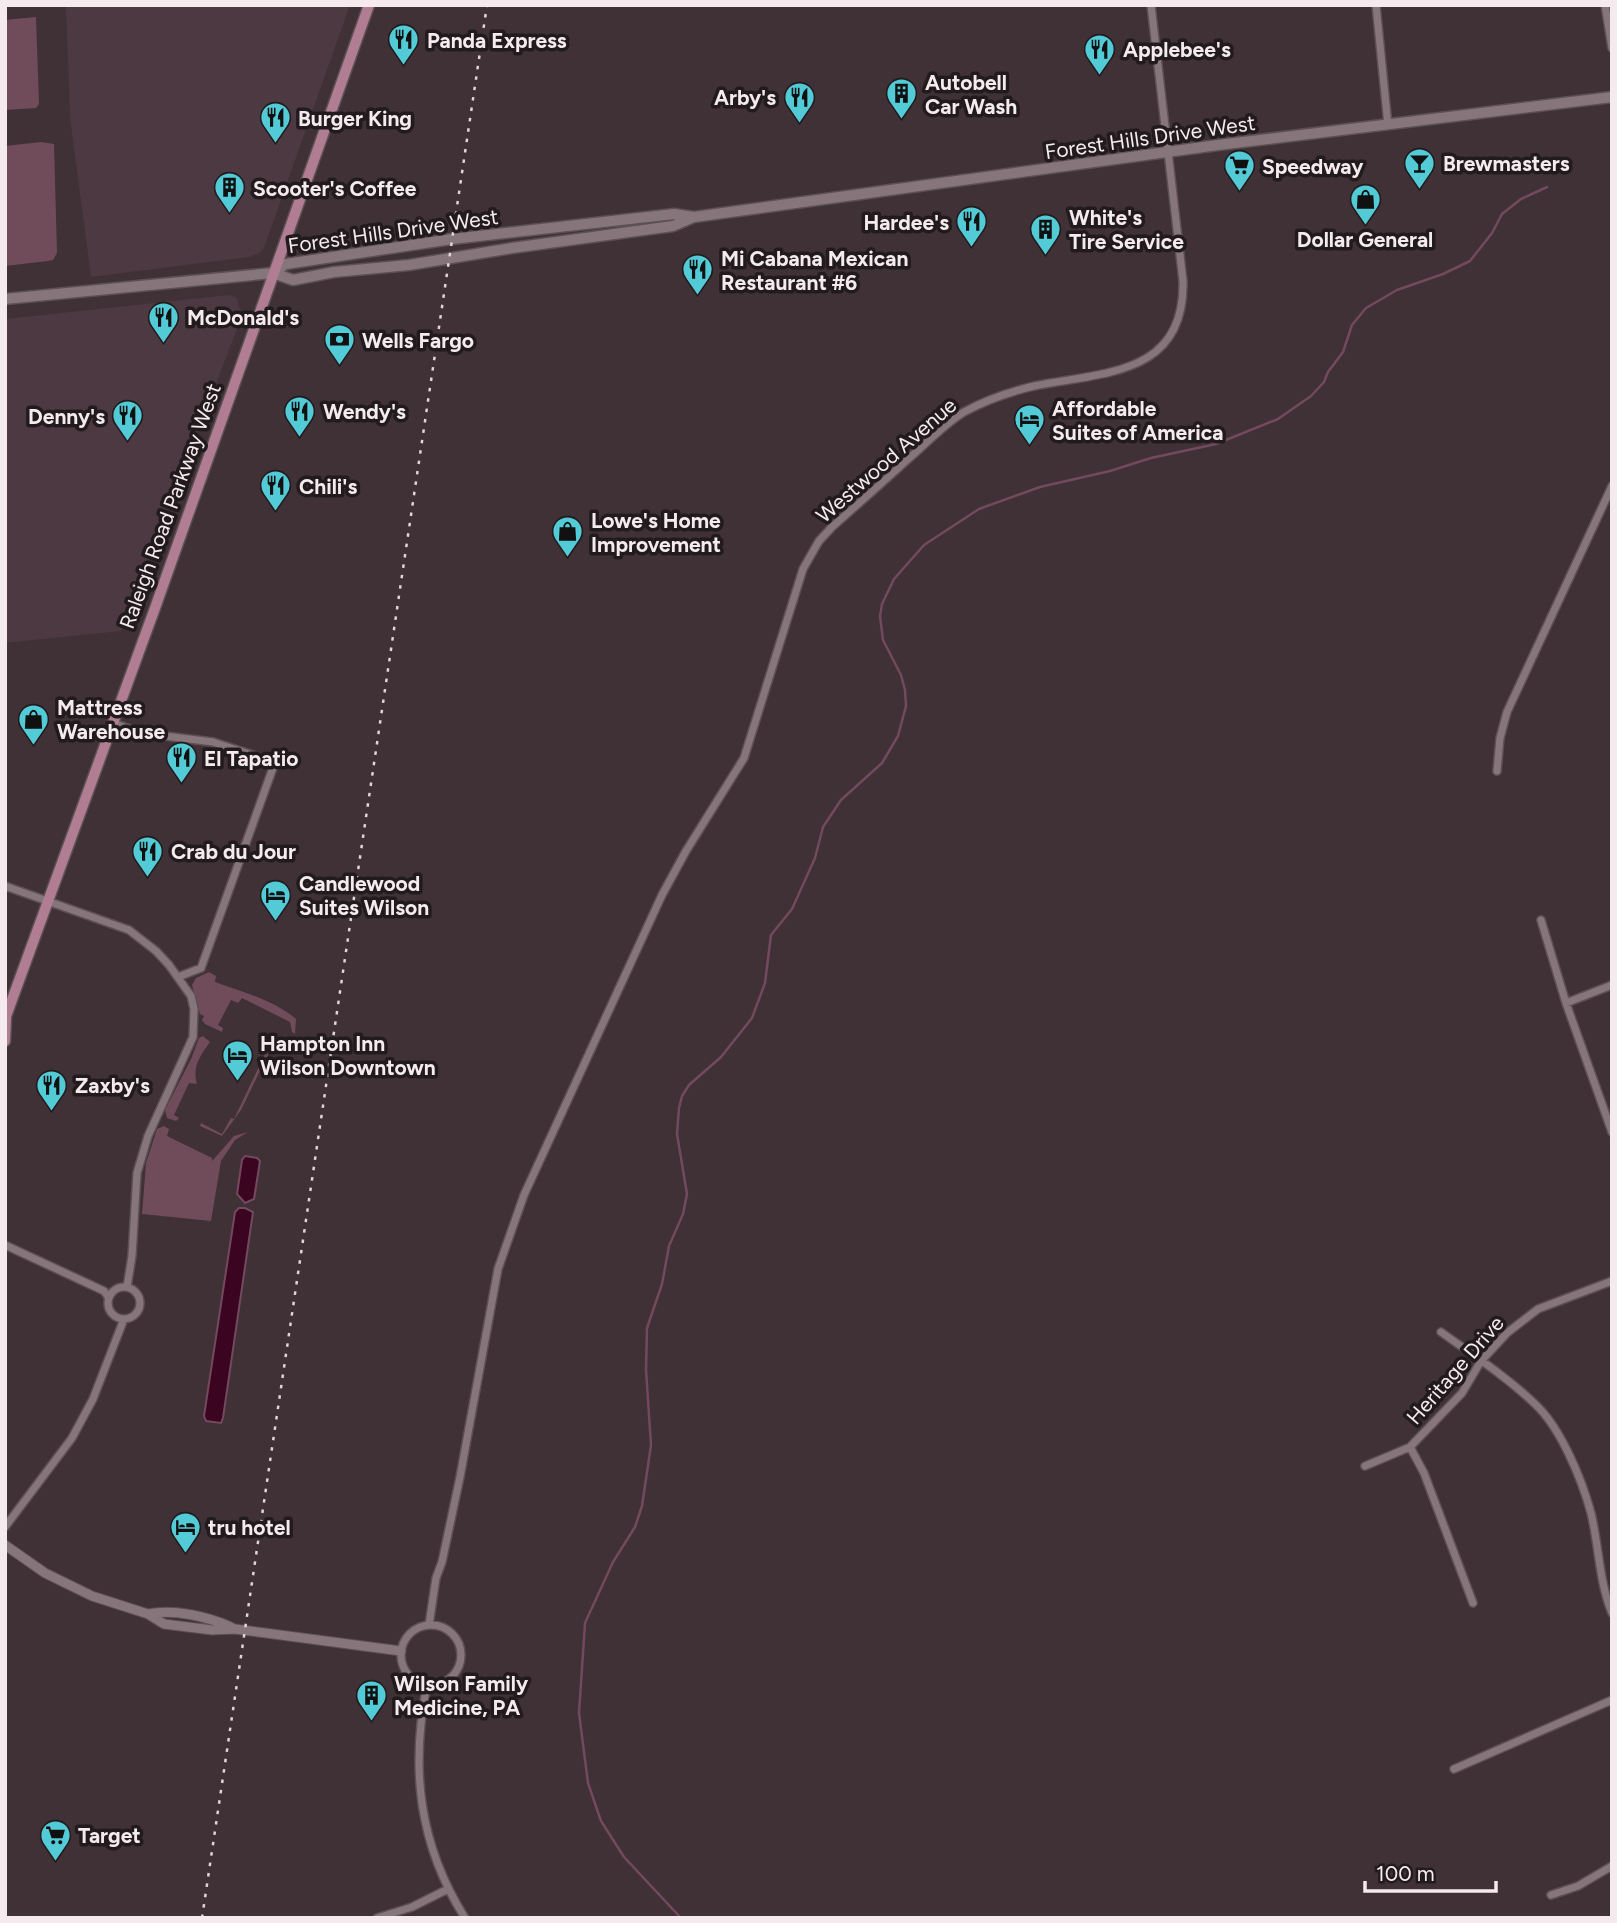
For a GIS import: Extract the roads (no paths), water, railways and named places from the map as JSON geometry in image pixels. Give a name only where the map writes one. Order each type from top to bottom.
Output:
[{"type":"main road","name":"Raleigh Road Parkway West","points":[[5,1041],[6,1018],[369,5]]},
{"type":"main road","name":"Forest Hills Drive West","points":[[273,273],[293,280],[334,272],[409,265],[673,226],[694,217],[1168,152],[1612,97]]},
{"type":"main road","name":"Forest Hills Drive West","points":[[273,273],[286,264],[429,242],[674,214],[694,217]]},
{"type":"main road","points":[[5,299],[273,273]]},
{"type":"street","name":"Westwood Avenue","points":[[429,1625],[436,1578],[442,1562],[460,1477],[489,1311],[508,1236],[524,1195],[662,895],[744,758],[803,569],[819,541],[951,420],[1012,392],[1127,369],[1145,360],[1166,342],[1179,317],[1184,294],[1151,5]]},
{"type":"street","points":[[1376,5],[1388,126]]},
{"type":"street","points":[[1605,5],[1612,48]]},
{"type":"street","points":[[1497,771],[1500,738],[1507,712],[1612,486]]},
{"type":"street","points":[[113,723],[141,733],[213,742],[268,760],[274,765],[201,968],[178,976]]},
{"type":"street","points":[[5,886],[129,930],[156,951],[191,996],[194,1009],[193,1037],[148,1136],[137,1173],[132,1256],[127,1287]]},
{"type":"street","points":[[1541,920],[1566,1003],[1612,1132]]},
{"type":"street","points":[[1566,1003],[1612,985]]},
{"type":"street","points":[[5,1245],[104,1291],[109,1298],[111,1312],[124,1319],[133,1316],[140,1304],[135,1291],[127,1287],[116,1289],[109,1298]]},
{"type":"street","name":"Heritage Drive","points":[[1365,1466],[1410,1447],[1461,1393],[1481,1361],[1507,1333],[1538,1309],[1612,1281]]},
{"type":"street","points":[[5,1527],[72,1438],[97,1389],[124,1319]]},
{"type":"street","points":[[1441,1332],[1537,1405],[1565,1446],[1579,1475],[1591,1515],[1606,1599],[1612,1614]]},
{"type":"street","points":[[1410,1447],[1424,1473],[1473,1603]]},
{"type":"street","points":[[5,1545],[45,1573],[92,1597],[148,1614],[163,1611],[219,1622],[235,1629],[401,1651]]},
{"type":"street","points":[[429,1625],[448,1631],[459,1647],[461,1657],[454,1675],[446,1681],[427,1685],[410,1677],[401,1660],[401,1651],[411,1633],[429,1625]]},
{"type":"street","points":[[427,1685],[419,1725],[419,1787],[427,1828],[448,1889],[465,1918]]},
{"type":"street","points":[[1454,1769],[1612,1700]]},
{"type":"street","points":[[1551,1895],[1578,1886],[1612,1866]]},
{"type":"street","points":[[377,1918],[412,1907],[448,1889]]},
{"type":"waterway","points":[[681,1918],[624,1857],[601,1821],[588,1783],[579,1713],[585,1623],[613,1562],[635,1527],[642,1506],[651,1445],[646,1370],[647,1328],[662,1284],[669,1246],[683,1214],[687,1194],[677,1134],[682,1096],[689,1085],[721,1057],[752,1018],[765,983],[771,935],[792,909],[815,858],[823,827],[841,800],[882,763],[898,736],[906,706],[905,690],[901,675],[883,640],[880,616],[882,604],[894,579],[924,545],[979,509],[1040,487],[1216,444],[1278,419],[1311,396],[1324,382],[1343,352],[1352,325],[1366,308],[1397,290],[1443,274],[1470,261],[1492,233],[1502,214],[1521,199],[1547,187]]},
{"type":"railway","points":[[202,1918],[487,5]]},
{"type":"place","name":"Panda Express","points":[[404,67]]},
{"type":"place","name":"Applebee's","points":[[1100,76]]},
{"type":"place","name":"Autobell Car Wash","points":[[902,121]]},
{"type":"place","name":"Arby's","points":[[799,124]]},
{"type":"place","name":"Burger King","points":[[275,145]]},
{"type":"place","name":"Brewmasters","points":[[1420,190]]},
{"type":"place","name":"Speedway","points":[[1239,193]]},
{"type":"place","name":"Scooter's Coffee","points":[[230,215]]},
{"type":"place","name":"Dollar General","points":[[1365,226]]},
{"type":"place","name":"Hardee's","points":[[972,249]]},
{"type":"place","name":"White's Tire Service","points":[[1046,256]]},
{"type":"place","name":"Mi Cabana Mexican Restaurant #6","points":[[698,297]]},
{"type":"place","name":"McDonald's","points":[[164,344]]},
{"type":"place","name":"Wells Fargo","points":[[339,367]]},
{"type":"place","name":"Wendy's","points":[[300,438]]},
{"type":"place","name":"Denny's","points":[[128,443]]},
{"type":"place","name":"Affordable Suites of America","points":[[1029,447]]},
{"type":"place","name":"Chili's","points":[[276,513]]},
{"type":"place","name":"Lowe's Home Improvement","points":[[568,559]]},
{"type":"place","name":"Mattress Warehouse","points":[[34,746]]},
{"type":"place","name":"El Tapatio","points":[[181,785]]},
{"type":"place","name":"Crab du Jour","points":[[148,878]]},
{"type":"place","name":"Candlewood Suites Wilson","points":[[276,922]]},
{"type":"place","name":"Hampton Inn Wilson Downtown","points":[[237,1082]]},
{"type":"place","name":"Zaxby's","points":[[52,1112]]},
{"type":"place","name":"tru hotel","points":[[185,1554]]},
{"type":"place","name":"Wilson Family Medicine, PA","points":[[371,1722]]},
{"type":"place","name":"Target","points":[[55,1862]]}]
